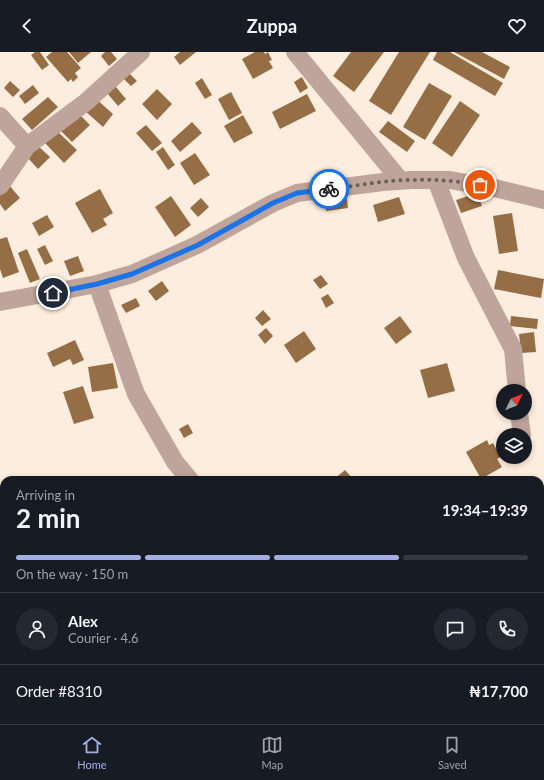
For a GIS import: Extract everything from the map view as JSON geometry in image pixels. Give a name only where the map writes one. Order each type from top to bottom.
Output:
[{"type":"street","points":[[0,186],[27,146],[86,102],[140,52]]},
{"type":"street","points":[[295,52],[400,180]]},
{"type":"street","points":[[0,116],[27,146]]},
{"type":"street","points":[[0,302],[97,284],[132,274],[198,245],[273,203],[297,193],[400,180],[450,180],[494,188],[544,200]]},
{"type":"street","points":[[436,180],[466,258],[513,349],[516,384]]},
{"type":"street","points":[[97,284],[136,394],[175,462],[187,476]]},
{"type":"building","points":[[35,52],[40,52],[49,65],[42,70],[31,55]]},
{"type":"building","points":[[52,52],[67,52],[81,68],[75,73],[78,77],[73,82],[71,79],[68,82],[46,57]]},
{"type":"building","points":[[69,52],[91,52],[78,63]]},
{"type":"building","points":[[105,52],[111,52],[117,59],[109,66],[101,56]]},
{"type":"building","points":[[180,52],[196,52],[180,65],[174,57]]},
{"type":"building","points":[[255,52],[264,52],[265,54],[268,52],[272,60],[269,61],[273,68],[253,79],[242,59]]},
{"type":"building","points":[[351,52],[384,52],[354,92],[333,76]]},
{"type":"building","points":[[399,52],[430,52],[391,115],[369,101]]},
{"type":"building","points":[[437,52],[450,52],[503,83],[495,96],[433,60]]},
{"type":"building","points":[[454,52],[482,52],[510,67],[504,79]]},
{"type":"building","points":[[130,74],[137,81],[131,86],[124,79]]},
{"type":"building","points":[[302,77],[308,88],[300,93],[294,82]]},
{"type":"building","points":[[202,78],[212,95],[205,99],[195,83]]},
{"type":"building","points":[[10,81],[20,90],[13,97],[4,88]]},
{"type":"building","points":[[111,81],[126,99],[118,106],[103,88]]},
{"type":"building","points":[[429,83],[452,96],[425,140],[403,127]]},
{"type":"building","points":[[33,85],[39,93],[25,104],[19,96]]},
{"type":"building","points":[[157,89],[172,104],[157,120],[142,104]]},
{"type":"building","points":[[231,92],[242,113],[229,120],[218,99]]},
{"type":"building","points":[[307,94],[316,111],[280,129],[272,112]]},
{"type":"building","points":[[48,97],[58,107],[32,130],[22,119]]},
{"type":"building","points":[[95,98],[113,114],[103,127],[84,110]]},
{"type":"building","points":[[460,101],[480,115],[452,157],[432,143]]},
{"type":"building","points":[[78,113],[90,125],[72,142],[61,131]]},
{"type":"building","points":[[243,115],[253,133],[234,143],[224,126]]},
{"type":"building","points":[[388,121],[415,141],[407,152],[379,132]]},
{"type":"building","points":[[192,122],[202,133],[180,152],[171,141]]},
{"type":"building","points":[[146,125],[162,143],[152,151],[136,133]]},
{"type":"building","points":[[57,131],[77,150],[64,163],[45,143]]},
{"type":"building","points":[[37,145],[50,157],[38,169],[26,156]]},
{"type":"building","points":[[163,147],[175,165],[168,170],[156,152]]},
{"type":"building","points":[[195,153],[210,175],[194,185],[180,163]]},
{"type":"building","points":[[9,185],[20,198],[5,211],[0,204],[0,193]]},
{"type":"building","points":[[100,189],[113,213],[103,219],[107,225],[92,233],[75,203]]},
{"type":"building","points":[[477,193],[482,206],[461,213],[456,200]]},
{"type":"building","points":[[171,196],[191,225],[175,237],[155,207]]},
{"type":"building","points":[[399,197],[405,214],[378,222],[373,205]]},
{"type":"building","points":[[201,198],[209,207],[198,217],[190,208]]},
{"type":"building","points":[[347,199],[348,208],[326,211],[325,202]]},
{"type":"building","points":[[512,213],[518,251],[499,254],[493,216]]},
{"type":"building","points":[[47,215],[54,227],[39,236],[32,223]]},
{"type":"building","points":[[7,237],[19,272],[3,278],[0,269],[0,239]]},
{"type":"building","points":[[45,245],[53,261],[45,265],[37,249]]},
{"type":"building","points":[[27,249],[40,279],[30,283],[18,253]]},
{"type":"building","points":[[78,256],[84,271],[70,276],[64,261]]},
{"type":"building","points":[[498,270],[544,279],[541,298],[494,289]]},
{"type":"building","points":[[321,275],[328,284],[320,289],[313,280]]},
{"type":"building","points":[[162,281],[169,291],[156,301],[148,291]]},
{"type":"building","points":[[328,294],[334,303],[326,308],[321,298]]},
{"type":"building","points":[[136,298],[140,306],[126,313],[121,305]]},
{"type":"building","points":[[263,310],[271,319],[262,326],[255,318]]},
{"type":"building","points":[[400,316],[412,332],[396,344],[384,328]]},
{"type":"building","points":[[511,316],[538,319],[537,329],[510,326]]},
{"type":"building","points":[[266,328],[273,336],[265,344],[258,335]]},
{"type":"building","points":[[304,331],[316,349],[296,363],[284,345]]},
{"type":"building","points":[[534,332],[536,352],[521,353],[519,334]]},
{"type":"building","points":[[75,340],[84,360],[73,365],[70,359],[53,367],[47,353]]},
{"type":"building","points":[[113,363],[118,388],[92,392],[88,367]]},
{"type":"building","points":[[447,363],[455,391],[428,398],[420,370]]},
{"type":"building","points":[[83,386],[94,418],[74,424],[63,392]]},
{"type":"building","points":[[188,424],[193,433],[184,438],[179,429]]},
{"type":"building","points":[[487,440],[489,445],[493,443],[496,448],[496,464],[500,464],[502,467],[486,476],[479,476],[466,452]]},
{"type":"building","points":[[345,470],[350,476],[338,476]]},
{"type":"way so far","points":[[329,189],[411,180],[450,180],[480,185]]},
{"type":"route","points":[[53,293],[97,284],[132,274],[198,245],[273,203],[297,193],[329,189]]}]
